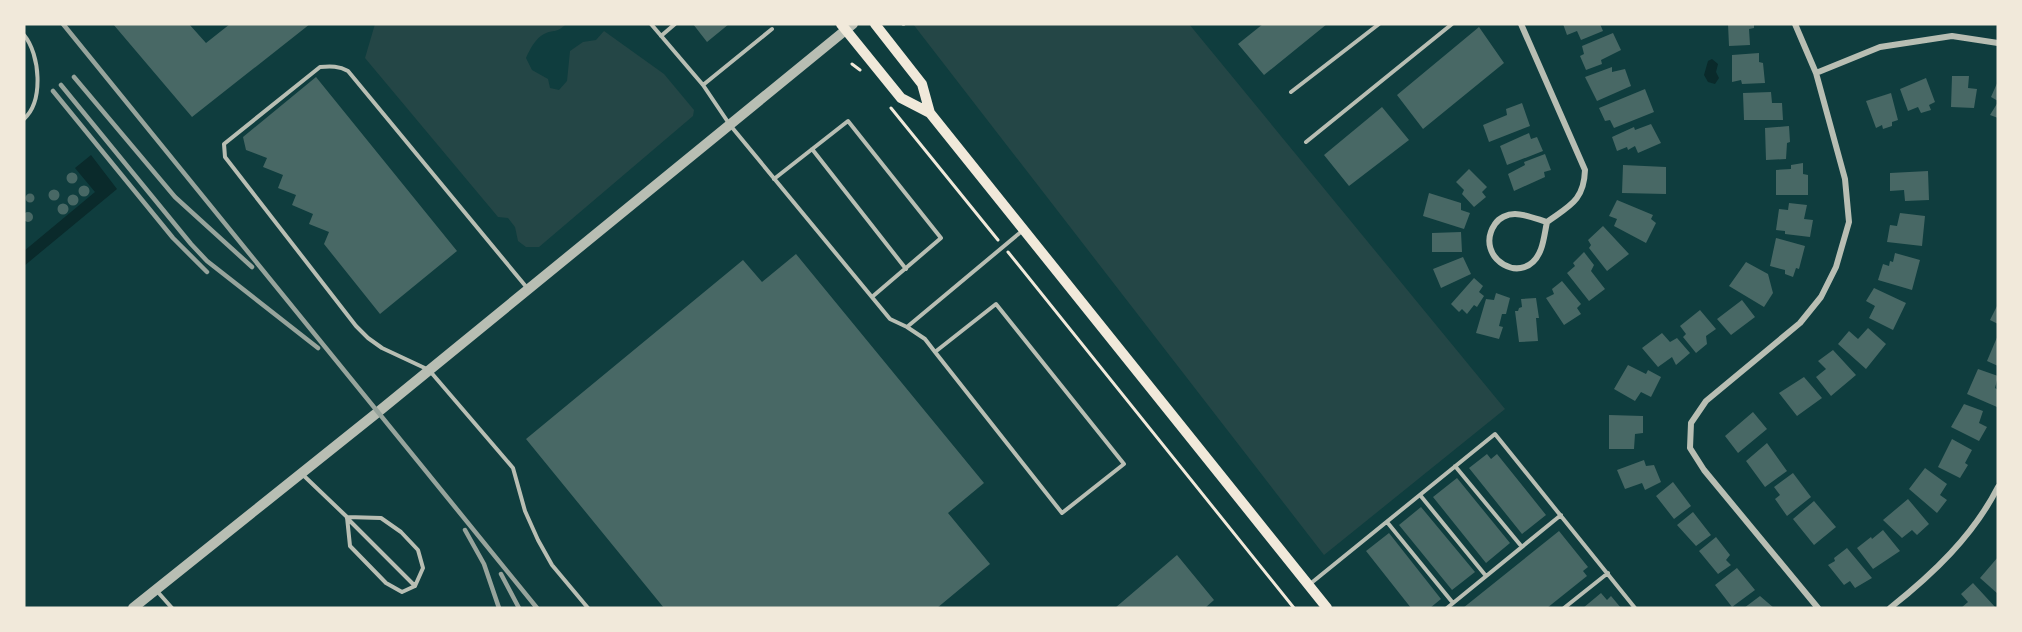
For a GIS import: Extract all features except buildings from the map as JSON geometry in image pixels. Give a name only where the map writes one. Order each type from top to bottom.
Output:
[{"type":"main road","points":[[875,24],[922,84],[930,113],[1327,608]]},
{"type":"main road","points":[[847,26],[901,98],[930,113]]},
{"type":"street","points":[[1521,24],[1585,170],[1583,190],[1572,204],[1546,222],[1541,248],[1532,263],[1520,269],[1510,268],[1495,258],[1490,249],[1489,240],[1496,222],[1504,216],[1515,214],[1546,222]]},
{"type":"street","points":[[1795,24],[1816,73],[1845,179],[1849,222],[1836,267],[1821,297],[1800,323],[1706,401],[1690,423],[1690,448],[1704,470],[1818,608]]},
{"type":"street","points":[[133,608],[730,125],[847,26]]},
{"type":"street","points":[[1816,73],[1880,47],[1952,36],[1998,43]]},
{"type":"street","points":[[1890,608],[1947,557],[1976,525],[1998,487]]},
{"type":"lane","points":[[651,24],[703,85],[730,125],[890,318],[925,339],[935,352],[1062,513],[1124,464],[996,304],[935,352]]},
{"type":"lane","points":[[661,36],[675,24]]},
{"type":"lane","points":[[1291,92],[1379,24]]},
{"type":"lane","points":[[1306,142],[1452,24]]},
{"type":"lane","points":[[703,85],[772,29]]},
{"type":"lane","points":[[24,35],[32,45],[38,84],[36,100],[24,119]]},
{"type":"lane","points":[[528,289],[348,71],[342,67],[320,67],[224,144],[225,157],[356,326],[382,348],[429,370],[513,468],[525,511],[538,540],[552,565],[588,608]]},
{"type":"lane","points":[[774,179],[848,121],[941,238],[872,297]]},
{"type":"lane","points":[[812,149],[906,268]]},
{"type":"lane","points":[[907,327],[1024,230]]},
{"type":"lane","points":[[1309,585],[1495,434],[1635,608]]},
{"type":"lane","points":[[1455,466],[1522,547]]},
{"type":"lane","points":[[301,473],[415,586]]},
{"type":"lane","points":[[1420,495],[1486,576]]},
{"type":"lane","points":[[1447,608],[1561,515]]},
{"type":"lane","points":[[347,517],[381,518],[401,532],[418,550],[423,568],[415,586],[402,592],[386,583],[351,546],[347,517]]},
{"type":"lane","points":[[1387,522],[1453,603]]},
{"type":"lane","points":[[1564,608],[1608,573]]},
{"type":"lane","points":[[155,590],[172,608]]},
{"type":"path","points":[[852,64],[867,77]]},
{"type":"path","points":[[888,104],[1294,608]]},
{"type":"shaded area","points":[[375,24],[566,24],[560,29],[541,36],[533,44],[526,58],[532,70],[548,79],[550,88],[559,90],[567,81],[570,51],[583,42],[596,40],[604,31],[664,74],[694,110],[693,116],[539,247],[526,247],[518,241],[515,227],[508,218],[498,217],[365,58]]},
{"type":"shaded area","points":[[913,24],[1189,24],[1505,409],[1324,555]]},
{"type":"shaded area","points":[[1712,59],[1718,64],[1716,72],[1719,78],[1715,84],[1708,82],[1704,75],[1708,61]]},
{"type":"shaded area","points":[[91,155],[117,189],[24,266],[24,251],[95,192],[75,168]]},
{"type":"railway","points":[[63,24],[537,608]]},
{"type":"railway","points":[[74,77],[175,197],[252,267]]},
{"type":"railway","points":[[61,85],[207,261],[318,348]]},
{"type":"railway","points":[[53,91],[173,238],[207,272]]},
{"type":"railway","points":[[465,530],[484,564],[499,608]]},
{"type":"railway","points":[[501,574],[519,608]]}]
